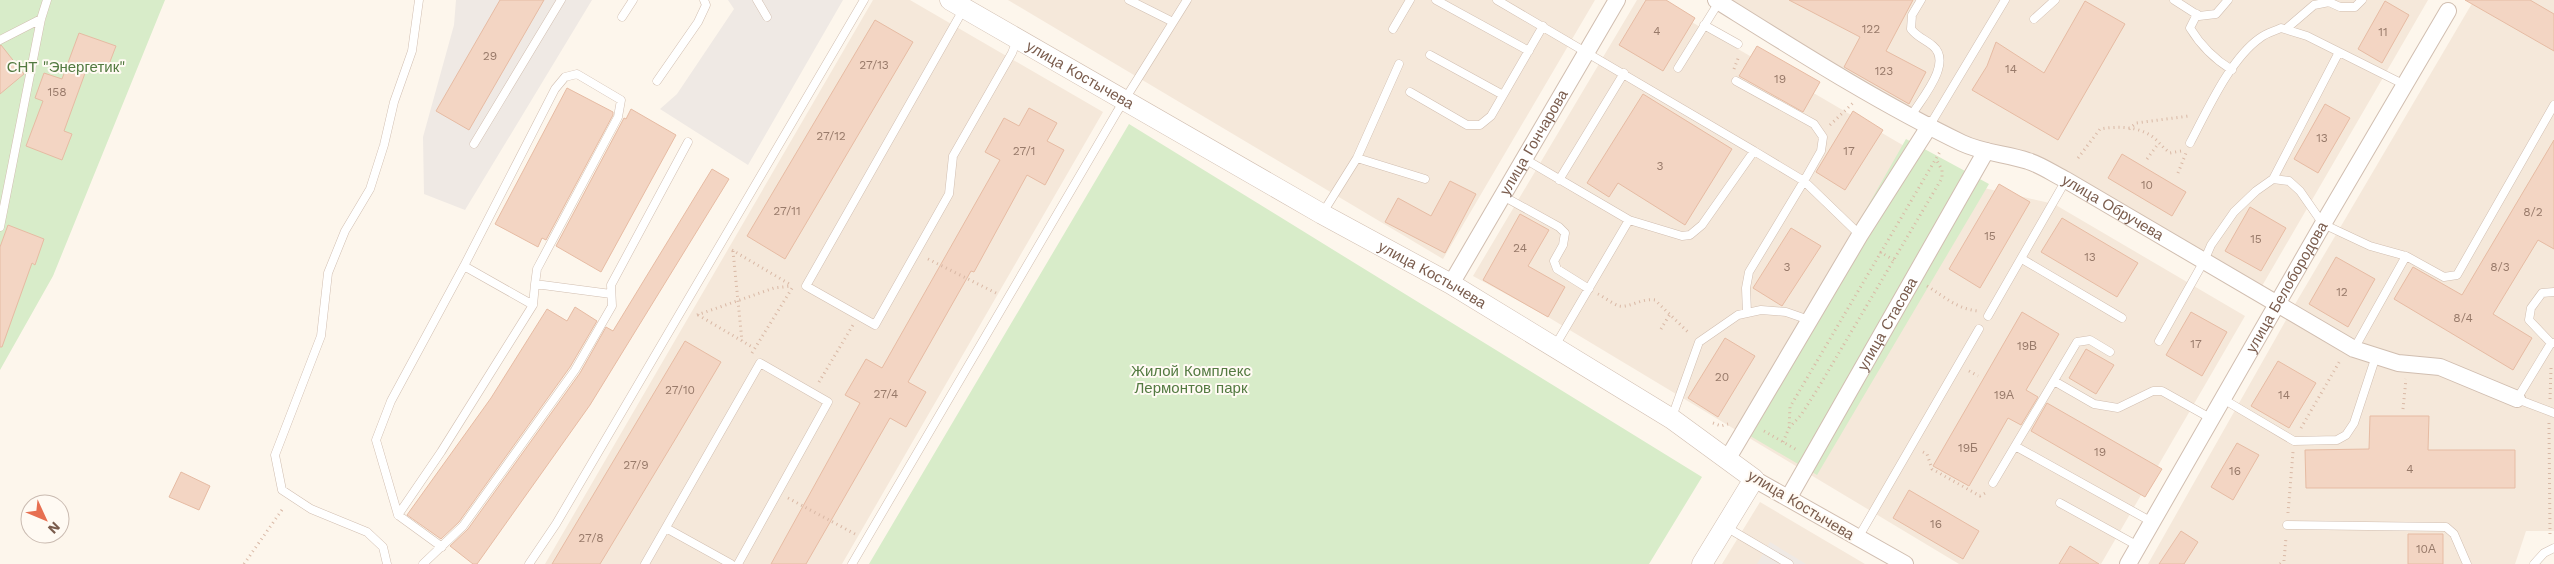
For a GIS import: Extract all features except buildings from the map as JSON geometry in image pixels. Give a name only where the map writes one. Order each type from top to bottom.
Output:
[{"type":"street","name":"улица Гончарова","points":[[1451,284],[1501,195],[1617,0]]},
{"type":"street","name":"улица Обручева","points":[[1717,1],[1866,91],[1965,144],[2030,161],[2066,180],[2354,349],[2398,363],[2440,368],[2517,399]]},
{"type":"street","name":"улица Костычева","points":[[957,4],[1016,40],[1322,214],[1451,284],[1554,349],[1672,419],[1728,458],[1754,479],[1905,564]]},
{"type":"street","name":"улица Белобородова","points":[[2128,564],[2322,224],[2448,11]]},
{"type":"street","points":[[1728,458],[1860,235],[1930,125]]},
{"type":"street","name":"улица Стасова","points":[[1789,497],[1986,151]]},
{"type":"street","points":[[1702,564],[1754,479]]},
{"type":"lane","points":[[0,227],[41,19],[47,0]]},
{"type":"lane","points":[[387,564],[383,547],[367,532],[311,509],[282,490],[274,455],[321,336],[328,273],[345,231],[370,189],[373,180],[394,102],[412,51],[419,0]]},
{"type":"lane","points":[[474,144],[561,0]]},
{"type":"lane","points":[[622,17],[633,0]]},
{"type":"lane","points":[[657,81],[698,22],[706,5],[704,0]]},
{"type":"lane","points":[[757,0],[767,17]]},
{"type":"lane","points":[[528,564],[556,524],[864,0]]},
{"type":"lane","points":[[1129,0],[1139,2],[1173,22]]},
{"type":"lane","points":[[852,564],[1124,101],[1186,0]]},
{"type":"lane","points":[[1393,29],[1410,0]]},
{"type":"lane","points":[[1436,0],[1529,51]]},
{"type":"lane","points":[[1497,0],[1624,73],[1804,181],[1860,235]]},
{"type":"lane","points":[[1911,116],[1941,66],[1941,56],[1933,46],[1918,38],[1911,29],[1912,15],[1921,0]]},
{"type":"lane","points":[[1930,125],[2005,0]]},
{"type":"lane","points":[[2034,19],[2056,0]]},
{"type":"lane","points":[[2174,0],[2197,14],[2216,14],[2228,0]]},
{"type":"lane","points":[[2286,29],[2314,5],[2329,2],[2340,7],[2355,7],[2362,0]]},
{"type":"lane","points":[[1678,68],[1717,1]]},
{"type":"lane","points":[[957,4],[806,286],[875,325],[949,194],[953,156],[1012,53],[1016,40]]},
{"type":"lane","points":[[2197,14],[2190,28],[2197,40],[2217,60],[2232,70]]},
{"type":"lane","points":[[0,40],[41,19]]},
{"type":"lane","points":[[1704,25],[1738,44]]},
{"type":"lane","points":[[1410,92],[1467,125],[1480,125],[1491,116],[1543,26]]},
{"type":"lane","points":[[2190,143],[2232,70],[2260,37],[2281,28],[2339,52],[2405,85]]},
{"type":"lane","points":[[2159,341],[2211,245],[2234,212],[2256,191],[2274,179],[2339,52]]},
{"type":"lane","points":[[1430,55],[1503,95]]},
{"type":"lane","points":[[1322,214],[1356,158],[1399,64]]},
{"type":"lane","points":[[1559,180],[1624,73]]},
{"type":"lane","points":[[398,515],[441,452],[533,305],[537,269],[618,117],[621,100],[577,74],[565,77],[555,89],[464,266],[391,402],[376,440],[398,515],[442,547]]},
{"type":"lane","points":[[1736,81],[1814,124],[1823,136],[1821,151],[1749,272],[1746,288],[1747,313]]},
{"type":"lane","points":[[2274,179],[2289,181],[2300,191],[2322,224],[2370,246],[2406,256],[2444,277],[2457,275],[2554,105]]},
{"type":"lane","points":[[423,564],[463,526],[575,370],[612,306],[611,285],[688,142]]},
{"type":"lane","points":[[1523,158],[1629,220],[1682,236],[1690,235],[1702,225],[1754,151]]},
{"type":"lane","points":[[1356,158],[1425,178]]},
{"type":"lane","points":[[1988,316],[2022,260],[2066,180]]},
{"type":"lane","points":[[1501,195],[1559,227],[1565,233],[1562,245],[1554,261],[1557,269],[1589,289]]},
{"type":"lane","points":[[1554,349],[1629,220]]},
{"type":"lane","points":[[2354,349],[2406,256]]},
{"type":"lane","points":[[2022,260],[2122,318]]},
{"type":"lane","points":[[464,266],[533,305]]},
{"type":"lane","points":[[535,284],[611,294]]},
{"type":"lane","points":[[2552,412],[2517,399],[2552,343],[2529,320],[2531,308],[2542,293],[2554,292]]},
{"type":"lane","points":[[1672,419],[1699,342],[1738,315],[1761,310],[1786,312],[1809,320]]},
{"type":"lane","points":[[1858,538],[1979,329]]},
{"type":"lane","points":[[1993,483],[2077,342],[2090,340],[2110,352]]},
{"type":"lane","points":[[2223,399],[2294,441],[2338,440],[2346,435],[2354,423],[2376,356]]},
{"type":"lane","points":[[645,564],[760,363],[828,402],[738,564]]},
{"type":"lane","points":[[2054,381],[2094,404],[2118,408],[2153,391],[2162,391],[2212,419]]},
{"type":"lane","points":[[2015,446],[2152,522]]},
{"type":"lane","points":[[2060,503],[2138,546]]},
{"type":"lane","points":[[2287,525],[2446,527],[2454,534],[2467,564]]},
{"type":"lane","points":[[1725,526],[1789,564]]},
{"type":"lane","points":[[666,528],[732,564]]},
{"type":"lane","points":[[2534,564],[2544,553],[2554,548]]},
{"type":"path","points":[[1736,81],[1734,69],[1742,47],[1738,44]]},
{"type":"path","points":[[1821,134],[1866,91]]},
{"type":"path","points":[[2129,128],[2136,123],[2190,115],[2210,106]]},
{"type":"path","points":[[2078,158],[2100,128],[2116,126],[2129,128],[2152,138],[2170,153],[2180,152],[2190,143]]},
{"type":"path","points":[[2178,173],[2190,143]]},
{"type":"path","points":[[2147,159],[2158,144]]},
{"type":"path","points":[[1790,428],[1790,407],[1944,146]]},
{"type":"path","points":[[1782,442],[1806,407],[1942,178],[1942,170],[1936,158]]},
{"type":"path","points":[[721,244],[792,286]]},
{"type":"path","points":[[733,251],[742,341]]},
{"type":"path","points":[[1880,252],[1894,260]]},
{"type":"path","points":[[916,253],[1007,299]]},
{"type":"path","points":[[1914,278],[1947,298],[1959,308],[1982,311],[1988,316]]},
{"type":"path","points":[[697,315],[774,288],[792,286],[799,283],[806,286]]},
{"type":"path","points":[[760,363],[752,355],[754,348],[792,286]]},
{"type":"path","points":[[1589,289],[1618,306],[1627,306],[1647,298],[1655,300],[1699,342]]},
{"type":"path","points":[[684,307],[754,348]]},
{"type":"path","points":[[1661,329],[1670,314]]},
{"type":"path","points":[[812,393],[858,316]]},
{"type":"path","points":[[2551,364],[2552,412]]},
{"type":"path","points":[[1971,372],[1978,376]]},
{"type":"path","points":[[2404,409],[2405,384]]},
{"type":"path","points":[[1757,426],[1802,452]]},
{"type":"path","points":[[2549,442],[2549,527]]},
{"type":"path","points":[[1927,454],[1932,469],[1980,496],[1986,493],[1993,483]]},
{"type":"path","points":[[778,492],[867,540]]},
{"type":"path","points":[[244,564],[292,496]]},
{"type":"path","points":[[2280,564],[2284,561],[2284,555]]},
{"type":"shaded area","points":[[456,0],[592,0],[465,210],[424,194],[423,137],[454,25]]},
{"type":"shaded area","points":[[728,0],[843,0],[748,165],[660,109],[677,94],[734,9]]},
{"type":"shaded area","points":[[873,0],[910,0],[1103,112],[842,564],[545,564]]},
{"type":"shaded area","points":[[1008,0],[1595,0],[1443,259]]},
{"type":"shaded area","points":[[1637,0],[1654,0],[1971,185],[2054,204],[2245,316],[2101,564],[1959,564],[1548,317],[1473,276]]},
{"type":"shaded area","points":[[1722,0],[2428,0],[2262,286],[2067,172],[1986,154]]},
{"type":"shaded area","points":[[2474,0],[2554,0],[2554,531],[2526,531],[2515,564],[2148,564],[2294,306]]},
{"type":"shaded area","points":[[1760,502],[1865,564],[1722,564]]},
{"type":"shaded area","points":[[1770,542],[1806,564],[1757,564]]},
{"type":"green space","name":"СНТ \"Энергетик\"","points":[[0,0],[165,0],[53,276],[0,370]]},
{"type":"green space","name":"Жилой Комплекс Лермонтов парк","points":[[1129,124],[1702,477],[1649,564],[869,564]]},
{"type":"green space","points":[[1906,139],[1989,184],[1817,475],[1740,430]]}]
